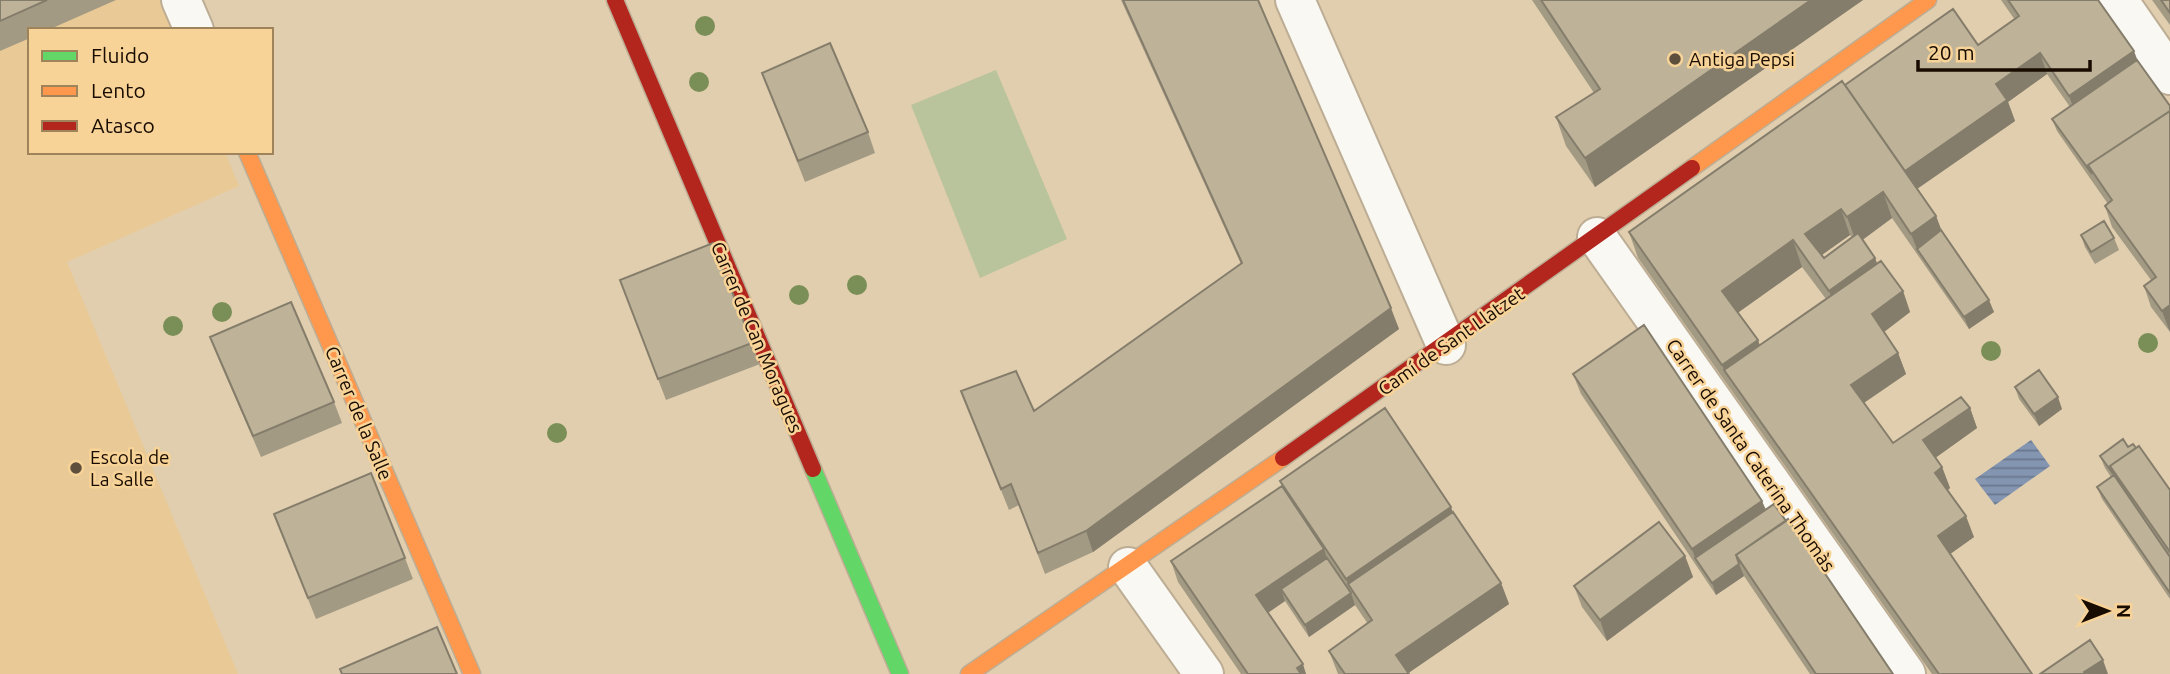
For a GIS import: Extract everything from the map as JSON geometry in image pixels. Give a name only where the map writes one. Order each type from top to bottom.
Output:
[{"type":"street","points":[[181,0],[193,28]]},
{"type":"street","name":"Carrer de Can Moragues","points":[[615,0],[900,674]]},
{"type":"street","points":[[1294,0],[1446,345]]},
{"type":"street","name":"Camí de Sant Llatzet","points":[[969,674],[1128,567],[1446,345],[1928,0]]},
{"type":"street","points":[[2118,0],[2170,75]]},
{"type":"street","name":"Carrer de la Salle","points":[[248,154],[472,674]]},
{"type":"street","name":"Carrer de Santa Caterina Thomàs","points":[[1597,237],[1906,674]]},
{"type":"street","points":[[1128,567],[1204,674]]},
{"type":"shaded area","name":"Escola de La Salle","points":[[0,0],[161,0],[173,28],[28,28],[28,154],[226,154],[239,186],[67,262],[238,674],[0,674]]},
{"type":"green space","points":[[996,70],[1067,239],[980,278],[911,105]]},
{"type":"water","points":[[2031,440],[2050,466],[1995,505],[1975,479]]},
{"type":"building","points":[[0,0],[47,0],[0,21]]},
{"type":"building","points":[[1123,0],[1258,0],[1391,308],[1086,531],[1038,553],[1011,484],[1001,489],[961,391],[1016,371],[1034,411],[1242,263]]},
{"type":"building","name":"Antiga Pepsi","points":[[1541,0],[1811,0],[1585,158],[1556,117],[1600,89]]},
{"type":"building","points":[[2008,0],[2098,0],[2134,51],[2069,96],[2040,53],[1996,84],[2007,100],[1905,171],[1845,85],[1953,9],[1978,45],[2019,16]]},
{"type":"building","points":[[2161,0],[2170,0],[2170,13]]},
{"type":"building","points":[[830,43],[868,132],[798,161],[762,73]]},
{"type":"building","points":[[2137,60],[2170,106],[2170,111],[2088,165],[2092,174],[2052,119]]},
{"type":"building","points":[[1842,81],[1936,216],[1911,234],[1883,192],[1847,217],[1841,209],[1805,234],[1824,258],[1858,233],[1875,258],[1829,291],[1793,240],[1722,291],[1758,340],[1722,365],[1629,232]]},
{"type":"building","points":[[2170,111],[2170,305],[2162,311],[2144,286],[2156,277],[2105,206],[2112,200],[2088,165]]},
{"type":"building","points":[[2104,221],[2114,238],[2091,252],[2081,235]]},
{"type":"building","points":[[1941,230],[1989,300],[1964,317],[1917,249]]},
{"type":"building","points":[[713,243],[752,343],[658,379],[620,280]]},
{"type":"building","points":[[1881,261],[1903,291],[1872,314],[1898,353],[1851,385],[1893,443],[1961,397],[1970,408],[1923,440],[1942,467],[1935,473],[1966,516],[1938,536],[2032,674],[1939,674],[1724,370]]},
{"type":"building","points":[[291,302],[334,402],[253,436],[210,337]]},
{"type":"building","points":[[1644,325],[1762,501],[1692,549],[1573,374]]},
{"type":"building","points":[[2039,370],[2058,397],[2034,414],[2015,387]]},
{"type":"building","points":[[1385,408],[1451,507],[1346,579],[1280,481]]},
{"type":"building","points":[[2123,439],[2128,447],[2133,444],[2136,448],[2110,466],[2114,475],[2100,456]]},
{"type":"building","points":[[2139,446],[2170,490],[2170,552],[2110,466]]},
{"type":"building","points":[[371,473],[405,558],[308,598],[274,514]]},
{"type":"building","points":[[2114,475],[2170,557],[2170,593],[2097,487]]},
{"type":"building","points":[[1282,486],[1324,549],[1256,595],[1303,664],[1297,668],[1301,674],[1248,674],[1171,561]]},
{"type":"building","points":[[1774,504],[1786,521],[1736,555],[1739,564],[1712,583],[1695,558]]},
{"type":"building","points":[[1453,512],[1501,583],[1396,655],[1409,674],[1345,674],[1329,651],[1372,620],[1348,584]]},
{"type":"building","points":[[1788,519],[1893,674],[1816,674],[1736,555]]},
{"type":"building","points":[[1659,522],[1685,556],[1600,620],[1574,586]]},
{"type":"building","points":[[1327,558],[1351,593],[1305,625],[1281,589]]},
{"type":"building","points":[[437,627],[457,674],[342,674],[340,669]]},
{"type":"building","points":[[2090,640],[2103,660],[2084,672],[2085,674],[2040,674]]},
{"type":"traffic: fast","points":[[813,469],[900,674]]},
{"type":"traffic: slow","points":[[1692,168],[1928,0]]},
{"type":"traffic: slow","points":[[248,154],[472,674]]},
{"type":"traffic: slow","points":[[969,674],[1283,458]]},
{"type":"traffic: jam","points":[[615,0],[813,469]]},
{"type":"traffic: jam","points":[[1283,458],[1692,168]]},
{"type":"place","name":"Antiga Pepsi","points":[[1675,59]]},
{"type":"place","name":"Escola de La Salle","points":[[76,468]]}]
